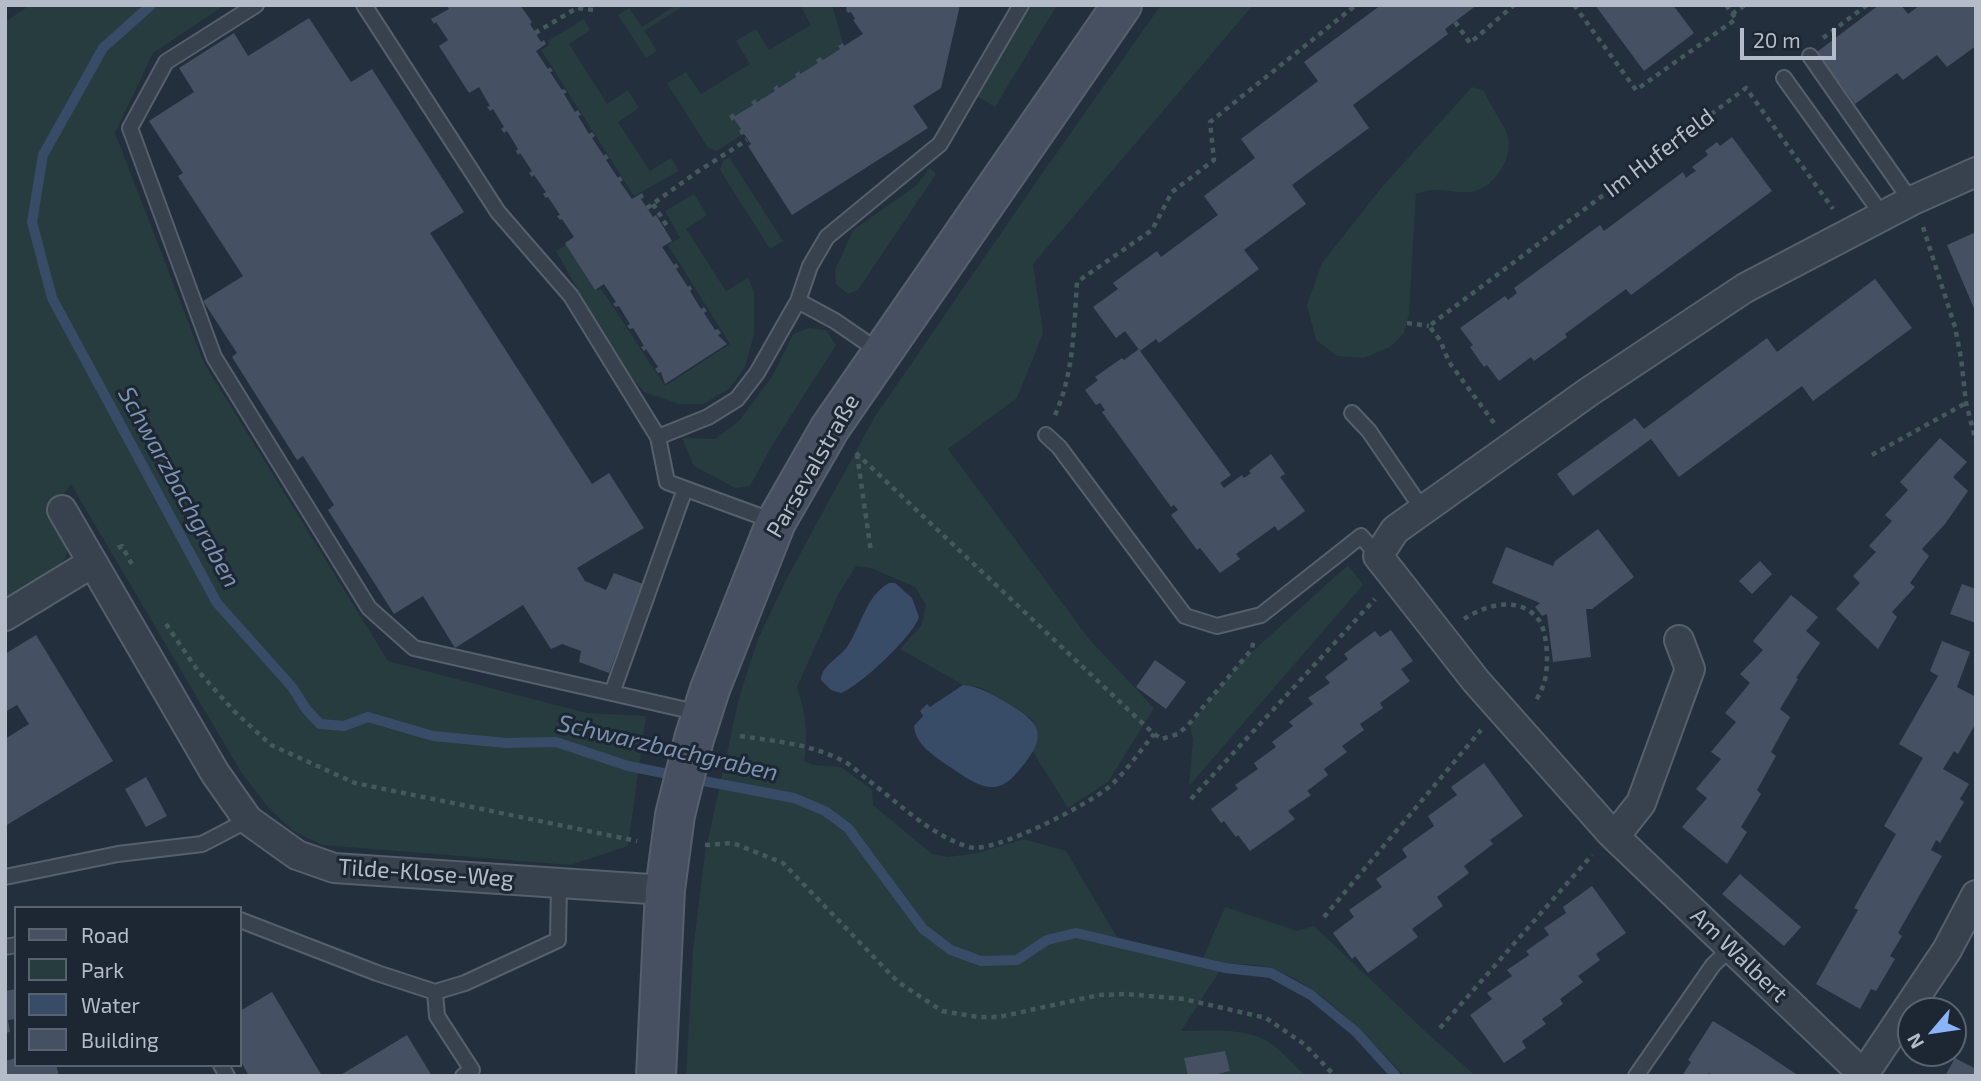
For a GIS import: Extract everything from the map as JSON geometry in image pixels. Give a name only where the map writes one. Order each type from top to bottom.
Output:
[{"type":"street","name":"Parsevalstraße","points":[[656,1076],[665,890],[672,831],[710,689],[776,522],[844,441],[882,353],[1122,5]]},
{"type":"street","points":[[1387,567],[1395,530],[1590,391],[1745,288],[1912,200],[1976,172]]},
{"type":"street","name":"Tilde-Klose-Weg","points":[[62,510],[215,773],[248,820],[297,855],[334,868],[665,890]]},
{"type":"street","points":[[5,617],[92,563]]},
{"type":"street","name":"Am Walbert","points":[[1387,567],[1507,716],[1613,834],[1865,1075],[1947,950],[1976,895]]},
{"type":"street","points":[[1613,834],[1641,803],[1690,669],[1679,640]]},
{"type":"lane","points":[[256,5],[166,62],[130,128],[214,357],[369,608],[414,648],[612,693],[698,727]]},
{"type":"lane","points":[[364,5],[498,212],[571,296],[658,437],[667,482],[776,522]]},
{"type":"lane","points":[[658,437],[708,417],[737,399],[757,373],[797,301],[810,267],[827,237],[940,144],[1021,5]]},
{"type":"lane","points":[[1811,51],[1912,200]]},
{"type":"lane","points":[[1784,78],[1883,216]]},
{"type":"lane","points":[[797,301],[835,321],[882,353]]},
{"type":"lane","points":[[1352,413],[1369,431],[1423,510]]},
{"type":"lane","points":[[1046,435],[1059,447],[1185,616],[1217,626],[1261,615],[1361,536],[1387,567]]},
{"type":"lane","points":[[612,693],[685,489]]},
{"type":"lane","points":[[5,877],[118,854],[202,844],[248,820]]},
{"type":"lane","points":[[242,921],[377,973],[435,992],[465,983],[558,940],[559,883]]},
{"type":"lane","points":[[1636,1076],[1713,965],[1732,947]]},
{"type":"lane","points":[[435,992],[437,1016],[472,1070],[463,1076]]},
{"type":"path","points":[[1046,435],[1064,396],[1071,364],[1077,282],[1152,230],[1172,192],[1214,160],[1210,121],[1356,5]]},
{"type":"path","points":[[1455,22],[1469,43],[1514,5]]},
{"type":"path","points":[[1573,5],[1636,90],[1736,19],[1726,5]]},
{"type":"path","points":[[1732,15],[1745,5]]},
{"type":"path","points":[[1811,51],[1867,5]]},
{"type":"path","points":[[535,33],[577,8],[593,10]]},
{"type":"path","name":"Im Huferfeld","points":[[1429,326],[1746,88],[1829,200],[1847,235]]},
{"type":"path","points":[[663,229],[667,226],[650,206],[747,140]]},
{"type":"path","points":[[1912,200],[1955,327],[1966,403],[1976,441]]},
{"type":"path","points":[[1407,323],[1429,326],[1440,340],[1449,362],[1512,447]]},
{"type":"path","points":[[1872,455],[1966,403]]},
{"type":"path","points":[[844,441],[871,552]]},
{"type":"path","points":[[844,441],[1162,739],[1178,734],[1188,725],[1252,649],[1261,615]]},
{"type":"path","points":[[92,563],[122,546],[139,578]]},
{"type":"path","points":[[1191,799],[1387,567]]},
{"type":"path","points":[[1324,917],[1507,716],[1534,704],[1545,681],[1544,629],[1539,619],[1529,611],[1503,604],[1487,606],[1468,616],[1441,637]]},
{"type":"path","points":[[164,620],[198,671],[234,711],[271,745],[355,783],[672,831],[733,843],[783,863],[898,982],[942,1011],[978,1017],[999,1017],[1098,995],[1135,994],[1184,999],[1266,1018],[1304,1044],[1335,1076]]},
{"type":"path","points":[[740,736],[800,744],[843,761],[932,831],[971,847],[986,847],[1021,834],[1107,789],[1122,775],[1154,734]]},
{"type":"path","points":[[1440,1028],[1613,834]]},
{"type":"green space","points":[[30,5],[225,5],[153,53],[115,133],[204,363],[388,661],[586,713],[646,716],[628,846],[570,865],[323,845],[293,831],[268,807],[241,772],[71,484],[53,508],[68,539],[67,553],[62,563],[45,581],[5,609],[5,22]]},
{"type":"green space","points":[[676,5],[685,5],[644,31],[657,51],[646,58],[618,15],[629,8],[642,27]]},
{"type":"green space","points":[[800,5],[832,5],[843,43],[839,46],[840,49],[823,60],[820,58],[818,63],[800,74],[798,71],[796,77],[779,88],[776,86],[773,88],[775,91],[757,102],[751,102],[753,105],[735,116],[729,116],[741,129],[741,135],[717,151],[708,148],[667,83],[686,72],[701,94],[750,64],[736,41],[756,29],[769,50],[811,25]]},
{"type":"green space","points":[[1030,5],[1057,5],[995,107],[977,96]]},
{"type":"green space","points":[[1161,5],[1253,5],[1033,264],[1043,333],[1017,398],[948,449],[1089,639],[1154,708],[1108,782],[1068,808],[1032,750],[1038,737],[1032,719],[982,688],[963,685],[900,649],[921,626],[926,605],[915,587],[871,568],[856,566],[839,593],[797,687],[805,724],[804,761],[813,765],[841,767],[872,790],[873,805],[932,854],[948,857],[978,853],[1024,839],[1066,851],[1124,949],[1200,965],[1225,907],[1297,931],[1314,926],[1476,1076],[1405,1076],[1342,1014],[1306,986],[1269,968],[1225,963],[1181,1031],[1229,1031],[1253,1035],[1273,1045],[1306,1076],[686,1076],[693,951],[705,853],[739,698],[758,639],[787,578],[874,418]]},
{"type":"green space","points":[[584,19],[590,30],[569,44],[607,104],[628,90],[639,108],[618,122],[650,171],[671,158],[679,171],[634,196],[541,50],[549,45],[548,41]]},
{"type":"green space","points":[[1472,87],[1484,91],[1505,129],[1509,147],[1503,166],[1491,182],[1475,191],[1427,190],[1416,194],[1409,313],[1404,333],[1390,347],[1364,358],[1337,356],[1316,340],[1307,305],[1322,263],[1382,187]]},
{"type":"green space","points":[[729,157],[783,241],[770,249],[720,170],[723,161]]},
{"type":"green space","points":[[930,168],[936,174],[858,290],[848,294],[836,284],[835,270],[853,230],[916,186]]},
{"type":"green space","points":[[694,194],[707,215],[686,229],[726,291],[748,278],[754,292],[754,334],[745,367],[729,389],[703,404],[679,404],[644,392],[619,362],[556,251],[566,245],[595,290],[602,290],[665,386],[730,344],[668,245],[680,238],[665,211]]},
{"type":"green space","points":[[809,328],[826,330],[836,345],[773,444],[750,486],[735,488],[694,466],[682,438],[715,439],[740,420],[773,375],[793,334]]},
{"type":"green space","points":[[1348,565],[1363,585],[1189,786],[1193,740],[1190,724],[1242,661]]},
{"type":"water","points":[[889,583],[895,583],[912,598],[919,617],[915,625],[885,660],[850,689],[841,693],[831,690],[821,680],[824,670],[847,647],[874,596]]},
{"type":"water","points":[[963,685],[981,689],[1019,710],[1034,724],[1037,731],[1038,738],[1029,757],[1012,778],[999,786],[983,786],[964,776],[936,757],[915,733],[914,726],[923,716],[920,711],[927,704],[930,707]]},
{"type":"building","points":[[446,5],[520,5],[541,42],[544,40],[546,44],[536,51],[548,69],[550,67],[553,71],[550,72],[562,90],[567,92],[564,94],[575,112],[578,110],[581,115],[578,116],[589,134],[592,132],[595,136],[592,138],[604,156],[606,154],[609,158],[606,160],[618,178],[620,176],[623,180],[620,182],[632,199],[642,193],[644,197],[641,199],[653,217],[656,215],[672,241],[662,247],[674,265],[676,263],[679,267],[676,269],[688,287],[690,285],[690,291],[701,309],[704,307],[707,311],[704,313],[727,344],[665,384],[661,372],[658,373],[655,369],[658,367],[646,349],[644,351],[641,347],[644,346],[633,328],[627,326],[630,324],[619,306],[613,304],[616,302],[604,284],[595,290],[566,245],[565,243],[574,237],[557,216],[560,215],[548,197],[543,194],[546,192],[534,175],[532,177],[529,173],[532,171],[520,153],[518,155],[518,149],[507,131],[504,133],[501,129],[504,127],[493,109],[490,111],[487,107],[490,106],[479,87],[469,93],[439,46],[448,40],[431,19],[449,9]]},
{"type":"building","points":[[960,5],[941,88],[913,106],[928,128],[792,215],[748,146],[751,144],[744,134],[741,135],[741,129],[729,116],[733,113],[735,116],[753,105],[751,102],[755,99],[757,102],[775,91],[773,88],[777,85],[779,88],[796,77],[795,74],[799,71],[800,74],[818,63],[816,60],[820,57],[823,60],[840,49],[838,46],[843,43],[844,46],[863,34],[851,12],[846,10],[847,6]]},
{"type":"building","points":[[1381,5],[1477,5],[1445,29],[1448,34],[1353,105],[1369,128],[1292,185],[1306,204],[1244,250],[1259,269],[1159,343],[1156,339],[1140,351],[1231,475],[1220,483],[1224,488],[1242,475],[1244,478],[1251,473],[1249,471],[1271,454],[1285,474],[1280,477],[1305,511],[1278,531],[1275,526],[1236,554],[1240,559],[1220,573],[1200,548],[1197,550],[1171,515],[1178,510],[1174,505],[1171,507],[1102,412],[1105,410],[1100,403],[1096,405],[1085,390],[1098,380],[1095,377],[1139,349],[1125,331],[1116,338],[1093,307],[1118,289],[1113,283],[1157,251],[1161,257],[1218,215],[1204,196],[1255,158],[1241,139],[1318,81],[1304,62]]},
{"type":"building","points":[[1595,5],[1673,5],[1694,33],[1644,71]]},
{"type":"building","points":[[1879,5],[1901,5],[1908,14],[1920,5],[1976,5],[1976,46],[1947,67],[1937,55],[1903,80],[1897,73],[1855,104],[1817,52]]},
{"type":"building","points":[[309,18],[351,82],[372,69],[464,212],[430,233],[592,484],[609,473],[644,528],[577,568],[585,581],[606,590],[614,573],[643,584],[609,673],[579,662],[581,651],[562,644],[551,649],[523,605],[455,648],[423,596],[394,614],[328,510],[334,505],[303,456],[297,460],[232,357],[237,353],[203,301],[243,276],[178,176],[183,173],[149,121],[194,92],[179,68],[234,33],[248,56]]},
{"type":"building","points":[[1732,137],[1772,191],[1631,295],[1626,289],[1565,334],[1567,337],[1534,361],[1531,357],[1499,381],[1487,365],[1484,367],[1470,347],[1473,345],[1460,328],[1505,296],[1508,300],[1517,293],[1514,288],[1600,225],[1604,231],[1683,172],[1686,178],[1696,171],[1692,167],[1708,155],[1705,151],[1717,142],[1720,146]]},
{"type":"building","points":[[1976,232],[1976,313],[1947,245]]},
{"type":"building","points":[[1875,279],[1912,328],[1813,401],[1802,386],[1679,477],[1651,439],[1573,496],[1557,474],[1635,418],[1644,429],[1767,338],[1777,352]]},
{"type":"building","points":[[1940,438],[1967,462],[1953,477],[1968,491],[1945,524],[1922,549],[1929,556],[1910,583],[1915,587],[1892,612],[1897,617],[1878,649],[1836,609],[1860,583],[1853,576],[1876,552],[1869,546],[1892,521],[1885,515],[1908,490],[1900,482]]},
{"type":"building","points":[[1598,529],[1634,577],[1592,609],[1586,609],[1591,657],[1553,662],[1547,614],[1542,616],[1535,607],[1540,603],[1492,583],[1506,547],[1553,566],[1555,561]]},
{"type":"building","points":[[1760,561],[1772,574],[1752,594],[1739,581]]},
{"type":"building","points":[[1962,584],[1976,589],[1976,623],[1950,614]]},
{"type":"building","points":[[1791,595],[1818,617],[1806,631],[1820,643],[1796,678],[1798,679],[1780,709],[1790,717],[1771,752],[1776,756],[1757,790],[1761,794],[1741,827],[1747,832],[1727,864],[1682,827],[1707,798],[1696,789],[1721,759],[1711,752],[1736,722],[1725,713],[1750,683],[1740,674],[1763,650],[1753,641]]},
{"type":"building","points":[[1391,630],[1413,661],[1401,669],[1410,681],[1380,703],[1383,708],[1360,724],[1364,730],[1342,746],[1347,752],[1324,769],[1328,775],[1307,791],[1311,795],[1288,811],[1295,819],[1250,851],[1224,821],[1221,823],[1211,809],[1238,789],[1235,785],[1258,769],[1254,763],[1276,747],[1272,742],[1293,726],[1289,722],[1313,704],[1308,698],[1330,683],[1325,677],[1348,659],[1344,654],[1375,631],[1380,637]]},
{"type":"building","points":[[36,635],[113,761],[5,826],[5,739],[29,724],[17,705],[5,712],[5,654]]},
{"type":"building","points":[[1942,641],[1970,652],[1957,687],[1976,697],[1976,723],[1958,754],[1954,751],[1943,769],[1969,784],[1960,799],[1964,802],[1940,843],[1936,840],[1931,850],[1942,856],[1898,933],[1902,936],[1890,956],[1895,959],[1876,991],[1871,989],[1860,1009],[1816,984],[1858,910],[1854,908],[1896,834],[1884,826],[1923,758],[1899,744],[1938,676],[1930,671]]},
{"type":"building","points":[[1155,660],[1186,682],[1166,709],[1136,687]]},
{"type":"building","points":[[1484,763],[1523,816],[1490,840],[1493,844],[1464,866],[1469,873],[1437,897],[1443,906],[1412,929],[1418,937],[1368,973],[1355,956],[1352,959],[1333,933],[1354,917],[1349,910],[1382,887],[1376,879],[1407,857],[1402,849],[1434,826],[1428,816],[1457,795],[1451,787]]},
{"type":"building","points":[[146,777],[167,816],[146,827],[125,789]]},
{"type":"building","points":[[1740,874],[1801,927],[1784,946],[1722,894]]},
{"type":"building","points":[[1592,886],[1626,933],[1596,954],[1600,960],[1578,976],[1583,982],[1560,999],[1563,1004],[1542,1019],[1546,1024],[1522,1041],[1526,1048],[1504,1063],[1470,1015],[1492,999],[1487,993],[1512,976],[1507,970],[1529,955],[1526,951],[1549,935],[1544,928],[1566,913],[1563,907]]},
{"type":"building","points":[[14,989],[14,1019],[8,1020],[10,1032],[5,1033],[5,991]]},
{"type":"building","points":[[272,992],[322,1076],[249,1076],[242,1064],[242,1010]]},
{"type":"building","points":[[1713,1021],[1799,1076],[1713,1076],[1709,1073],[1707,1076],[1682,1076],[1691,1062],[1688,1060]]},
{"type":"building","points":[[407,1035],[432,1076],[339,1076]]},
{"type":"building","points":[[1225,1051],[1230,1071],[1209,1076],[1188,1076],[1184,1058]]},
{"type":"building","points":[[14,1059],[14,1067],[57,1067],[59,1076],[5,1076],[5,1061]]},
{"type":"building","points":[[1967,1064],[1976,1069],[1976,1076],[1945,1076],[1950,1067],[1967,1067]]},
{"type":"waterway","name":"Schwarzbachgraben","points":[[151,5],[103,48],[43,155],[32,222],[52,298],[217,603],[292,687],[306,709],[320,724],[344,726],[368,717],[433,736],[506,743],[556,742],[628,766],[678,776]]},
{"type":"waterway","name":"Schwarzbachgraben","points":[[693,779],[794,798],[825,811],[848,828],[923,929],[951,950],[981,961],[1017,960],[1047,940],[1076,933],[1225,968],[1271,973],[1311,995],[1356,1032],[1396,1076]]}]
